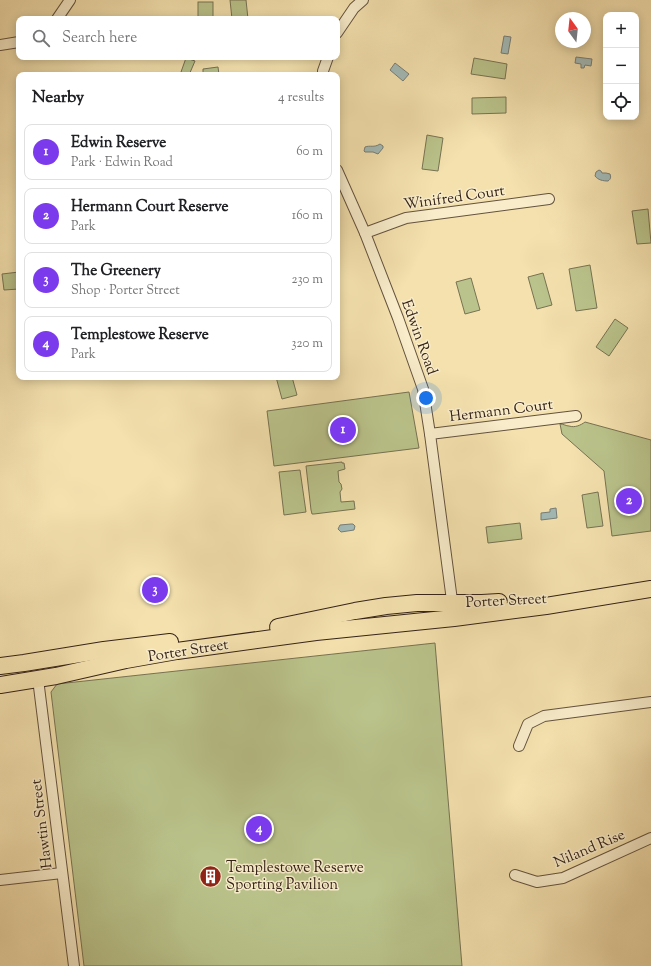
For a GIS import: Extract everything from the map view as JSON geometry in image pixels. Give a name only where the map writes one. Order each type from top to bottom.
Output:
[{"type":"main road","name":"Porter Street","points":[[2,685],[170,652],[286,636],[377,626],[454,610],[546,606],[651,592]]},
{"type":"main road","name":"Porter Street","points":[[0,666],[104,650],[273,628],[386,606],[417,603],[454,610]]},
{"type":"street","points":[[59,16],[70,0]]},
{"type":"street","points":[[340,29],[354,8],[363,0]]},
{"type":"street","points":[[0,45],[16,42]]},
{"type":"street","points":[[323,72],[327,60]]},
{"type":"street","name":"Edwin Road","points":[[340,177],[365,232],[423,389],[454,610]]},
{"type":"street","name":"Winifred Court","points":[[365,232],[406,218],[550,199]]},
{"type":"street","name":"Hermann Court","points":[[430,434],[576,416]]},
{"type":"street","points":[[363,610],[372,612],[375,615],[377,626]]},
{"type":"street","name":"Hawtin Street","points":[[38,679],[74,966]]},
{"type":"street","points":[[519,746],[528,724],[544,716],[651,702]]},
{"type":"street","name":"Niland Rise","points":[[515,875],[537,882],[563,878],[651,838]]},
{"type":"street","points":[[0,880],[62,873]]},
{"type":"green space","points":[[230,0],[246,0],[248,16],[232,16]]},
{"type":"green space","points":[[198,2],[213,2],[213,16],[198,16]]},
{"type":"green space","points":[[474,58],[507,64],[505,79],[471,74]]},
{"type":"green space","points":[[185,60],[195,61],[190,72],[181,72]]},
{"type":"green space","points":[[218,67],[219,72],[203,72],[203,69]]},
{"type":"green space","points":[[506,97],[506,113],[472,114],[472,98]]},
{"type":"green space","points":[[427,135],[443,138],[438,171],[422,169]]},
{"type":"green space","points":[[648,209],[651,243],[637,244],[632,211]]},
{"type":"green space","points":[[590,265],[597,308],[576,311],[569,269]]},
{"type":"green space","points":[[16,272],[16,289],[4,290],[2,274]]},
{"type":"green space","points":[[543,273],[552,305],[537,309],[528,277]]},
{"type":"green space","points":[[471,278],[480,310],[465,314],[456,282]]},
{"type":"green space","points":[[615,319],[628,328],[609,356],[596,347]]},
{"type":"green space","points":[[277,380],[293,380],[297,395],[282,399]]},
{"type":"green space","points":[[409,392],[419,448],[274,466],[267,411]]},
{"type":"green space","points":[[585,422],[651,440],[651,531],[612,536],[604,471],[562,434],[560,424],[573,427]]},
{"type":"green space","points":[[344,463],[345,469],[338,471],[339,482],[342,489],[340,492],[341,502],[354,501],[355,509],[312,514],[306,466]]},
{"type":"green space","points":[[300,470],[306,512],[284,515],[279,472]]},
{"type":"green space","points":[[598,492],[603,526],[587,528],[582,495]]},
{"type":"green space","points":[[520,523],[522,539],[488,543],[486,527]]},
{"type":"green space","points":[[435,643],[462,966],[84,966],[51,692],[57,684]]},
{"type":"water","points":[[504,36],[511,37],[508,54],[501,53]]},
{"type":"water","points":[[576,57],[592,59],[591,66],[585,65],[584,68],[581,68],[581,64],[575,63]]},
{"type":"water","points":[[395,63],[409,74],[403,81],[390,70]]},
{"type":"water","points":[[380,144],[383,148],[378,154],[364,151],[365,147]]},
{"type":"water","points":[[599,170],[602,173],[610,174],[611,177],[608,181],[604,181],[595,176],[596,172]]},
{"type":"water","points":[[556,508],[557,518],[541,520],[541,513],[550,512],[550,509]]},
{"type":"water","points":[[353,524],[355,526],[354,530],[341,532],[338,529],[340,525]]},
{"type":"place","name":"Edwin Reserve","points":[[343,430]]},
{"type":"place","name":"Hermann Court Reserve","points":[[629,501]]},
{"type":"place","name":"The Greenery","points":[[155,590]]},
{"type":"place","name":"Templestowe Reserve","points":[[259,829]]},
{"type":"place","name":"Templestowe Reserve Sporting Pavilion","points":[[210,876]]}]
